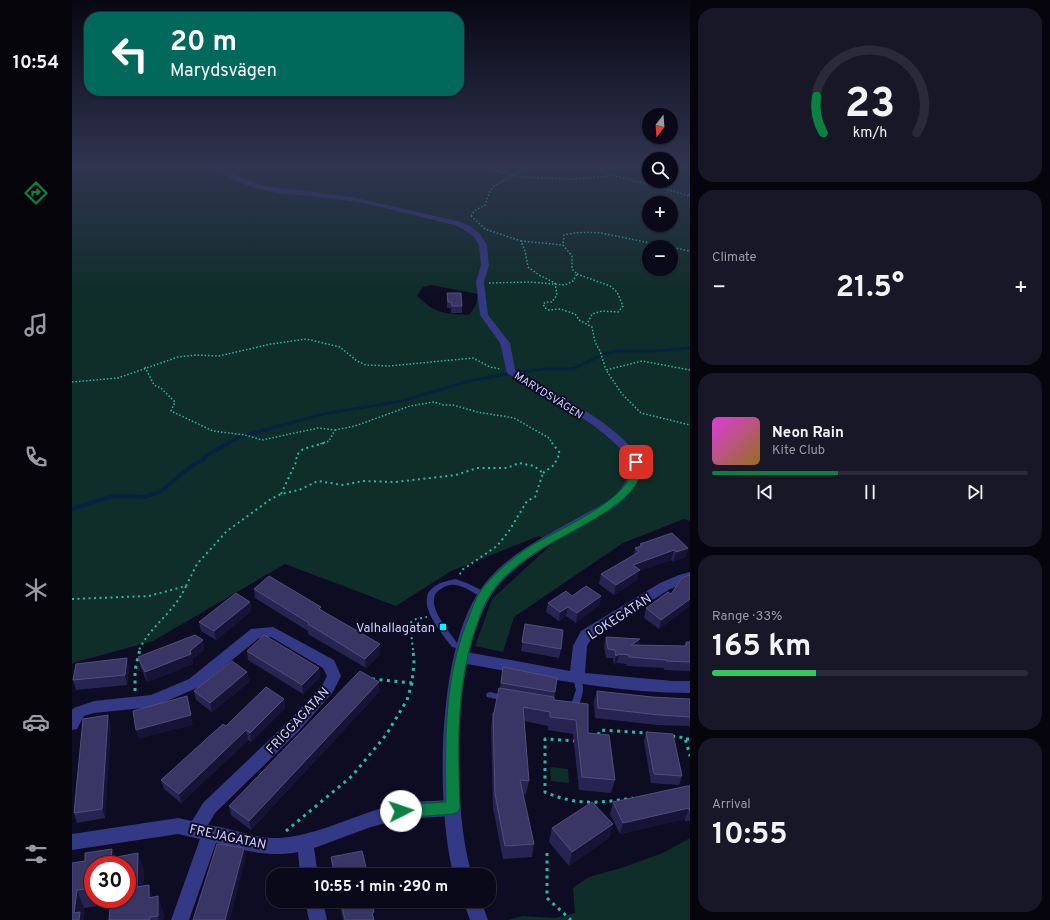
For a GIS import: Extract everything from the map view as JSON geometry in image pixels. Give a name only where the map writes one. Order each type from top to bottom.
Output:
[{"type":"street","name":"MARYDSVÄGEN","points":[[396,209],[457,223],[466,227],[477,236],[483,245],[485,265],[480,282],[484,315],[505,343],[510,371],[591,421],[618,440],[632,453],[636,462],[635,475],[628,487],[613,503],[531,550],[506,570],[484,595],[471,625],[462,652],[452,711],[451,737],[453,808],[457,848],[461,868]]},
{"type":"street","name":"LOKEGATAN","points":[[577,678],[580,646],[586,635],[665,586],[690,577]]},
{"type":"street","name":"FRIGGAGATAN","points":[[72,724],[79,712],[94,708],[154,700],[194,683],[256,633],[272,632],[329,664],[334,676],[328,688],[294,726],[209,808],[180,920]]},
{"type":"street","points":[[462,652],[577,678],[673,687],[690,687]]},
{"type":"street","name":"FREJAGATAN","points":[[72,842],[178,826],[260,846],[281,846],[306,842],[401,811],[453,808]]},
{"type":"street","points":[[306,842],[306,856],[309,868]]},
{"type":"street","points":[[315,908],[318,920]]},
{"type":"street","points":[[475,908],[479,920]]},
{"type":"lane","points":[[462,652],[455,645],[432,610],[430,600],[432,593],[439,586],[456,582],[484,595]]},
{"type":"lane","points":[[568,709],[574,710],[580,690],[577,678]]},
{"type":"lane","points":[[490,696],[512,699]]},
{"type":"path","points":[[478,209],[474,211],[471,216],[485,229],[521,241],[563,245]]},
{"type":"path","points":[[587,324],[592,314],[602,311],[618,312],[623,306],[617,292],[610,286],[577,274],[572,269],[572,256],[563,245],[564,234],[582,231],[658,243],[690,251]]},
{"type":"path","points":[[521,241],[526,249],[526,263],[530,268],[556,283],[557,295],[552,302],[546,302],[543,304],[545,308],[549,310],[560,309],[575,314],[579,320],[592,327],[595,342],[600,351],[604,367],[622,394],[641,414],[690,425]]},
{"type":"path","points":[[480,282],[494,284],[529,282],[556,286],[565,285],[573,281],[577,274]]},
{"type":"path","points":[[72,382],[118,378],[178,357],[196,354],[219,356],[271,344],[306,339],[327,342],[340,348],[357,361],[366,364],[389,366],[473,358],[490,367],[510,371]]},
{"type":"path","points":[[606,370],[642,361],[690,370]]},
{"type":"path","points":[[146,367],[154,385],[161,388],[175,402],[171,411],[213,431],[246,435],[262,440],[318,428],[335,430],[355,426],[410,406],[434,402],[443,405],[453,405],[477,412],[514,418],[549,438],[560,453],[554,465],[542,472],[535,497],[527,501],[509,531],[497,546],[462,570],[456,582]]},
{"type":"path","points":[[281,494],[297,460],[296,456],[303,449],[329,441],[335,430]]},
{"type":"path","points":[[135,702],[134,668],[140,649],[146,637],[178,604],[197,564],[227,531],[255,510],[281,494],[299,490],[318,481],[343,485],[363,481],[395,482],[456,475],[477,468],[507,468],[519,463],[534,466],[542,472]]},
{"type":"path","points":[[72,599],[149,596],[186,586]]},
{"type":"path","points":[[281,846],[284,833],[352,776],[386,735],[407,700],[412,683],[414,662],[410,623],[416,619],[427,617],[433,620]]},
{"type":"path","points":[[365,679],[412,683]]},
{"type":"path","points":[[597,736],[600,730],[651,734]]},
{"type":"path","points":[[665,735],[690,739]]},
{"type":"path","points":[[580,741],[545,739],[545,792],[557,798],[582,804],[637,798]]},
{"type":"path","points":[[686,739],[690,756]]},
{"type":"path","points":[[547,853],[547,898],[571,920]]},
{"type":"green space","points":[[72,209],[642,209],[642,232],[678,232],[678,209],[690,209],[690,521],[684,519],[623,543],[514,617],[503,652],[475,646],[492,599],[552,544],[539,536],[451,571],[396,606],[285,564],[153,641],[72,664]],"holes":[[[431,285],[478,294],[476,305],[469,315],[441,312],[430,307],[417,296],[423,287]]]},
{"type":"green space","points":[[550,767],[568,769],[569,783],[551,781]]},
{"type":"green space","points":[[690,838],[690,920],[508,920],[523,916],[556,918],[575,913],[573,888],[589,877],[621,868],[663,853]]},
{"type":"building","points":[[447,293],[461,293],[462,306],[452,306],[451,302],[448,302]]},
{"type":"building","points":[[672,533],[688,548],[676,552],[674,550],[633,565],[640,570],[616,585],[601,574],[639,552],[635,548],[642,546],[640,544]]},
{"type":"building","points":[[689,575],[690,599],[661,620],[646,608],[668,592],[671,594],[682,578]]},
{"type":"building","points":[[269,576],[321,607],[319,609],[380,644],[365,659],[254,589]]},
{"type":"building","points":[[586,586],[601,596],[577,613],[568,607],[560,612],[548,603],[566,591],[572,596]]},
{"type":"building","points":[[236,593],[250,602],[214,631],[199,622]]},
{"type":"building","points":[[525,624],[563,630],[561,649],[522,642]]},
{"type":"building","points":[[195,635],[203,640],[190,651],[191,654],[145,672],[138,657]]},
{"type":"building","points":[[264,635],[319,668],[302,685],[247,651]]},
{"type":"building","points":[[606,637],[640,639],[631,645],[686,646],[686,642],[690,642],[690,662],[629,657],[629,655],[619,654],[616,656],[615,650],[608,649]]},
{"type":"building","points":[[127,658],[125,675],[73,680],[76,664]]},
{"type":"building","points":[[232,661],[247,672],[210,703],[194,691]]},
{"type":"building","points":[[503,667],[557,678],[555,692],[501,683]]},
{"type":"building","points":[[360,671],[379,682],[249,821],[229,806]]},
{"type":"building","points":[[266,687],[284,699],[250,733],[246,730],[179,794],[161,780],[223,724],[226,726]]},
{"type":"building","points":[[499,688],[554,697],[554,700],[588,704],[588,733],[609,735],[615,780],[582,777],[576,720],[550,717],[550,712],[523,707],[529,781],[520,780],[534,844],[505,846],[495,794],[493,713]]},
{"type":"building","points":[[597,691],[652,697],[690,699],[690,717],[598,708]]},
{"type":"building","points":[[187,696],[191,715],[136,730],[133,711]]},
{"type":"building","points":[[108,715],[102,809],[74,813],[83,719]]},
{"type":"building","points":[[646,732],[673,734],[682,776],[654,774]]},
{"type":"building","points":[[690,786],[690,810],[689,808],[623,823],[613,802]]},
{"type":"building","points":[[592,802],[613,824],[572,852],[552,828]]},
{"type":"building","points":[[217,844],[244,848],[225,920],[193,920]]},
{"type":"building","points":[[112,849],[111,856],[85,856],[85,853]]},
{"type":"building","points":[[362,851],[366,868],[333,868],[331,857]]},
{"type":"building","points":[[138,853],[137,887],[149,885],[149,898],[158,896],[158,916],[150,917],[149,920],[109,920],[110,908],[136,908],[136,856],[122,856]]},
{"type":"building","points":[[84,861],[84,889],[77,890],[74,913],[80,912],[79,920],[72,920],[72,863]]},
{"type":"building","points":[[342,908],[373,908],[374,912],[372,913],[374,920],[345,920]]},
{"type":"waterway","points":[[603,354],[619,351],[656,351],[690,348]]},
{"type":"waterway","points":[[517,373],[545,369],[573,369],[600,356]]},
{"type":"waterway","points":[[227,444],[239,437],[323,414],[402,401],[469,381],[508,374]]},
{"type":"waterway","points":[[72,509],[112,496],[144,497],[160,492],[194,464],[202,461],[207,455],[229,443]]},
{"type":"place","name":"Valhallagatan","points":[[443,627]]},
{"type":"route","points":[[401,811],[453,808],[451,737],[452,711],[461,657],[471,625],[484,595],[506,570],[531,550],[613,503],[628,487],[635,475],[636,462]]}]
